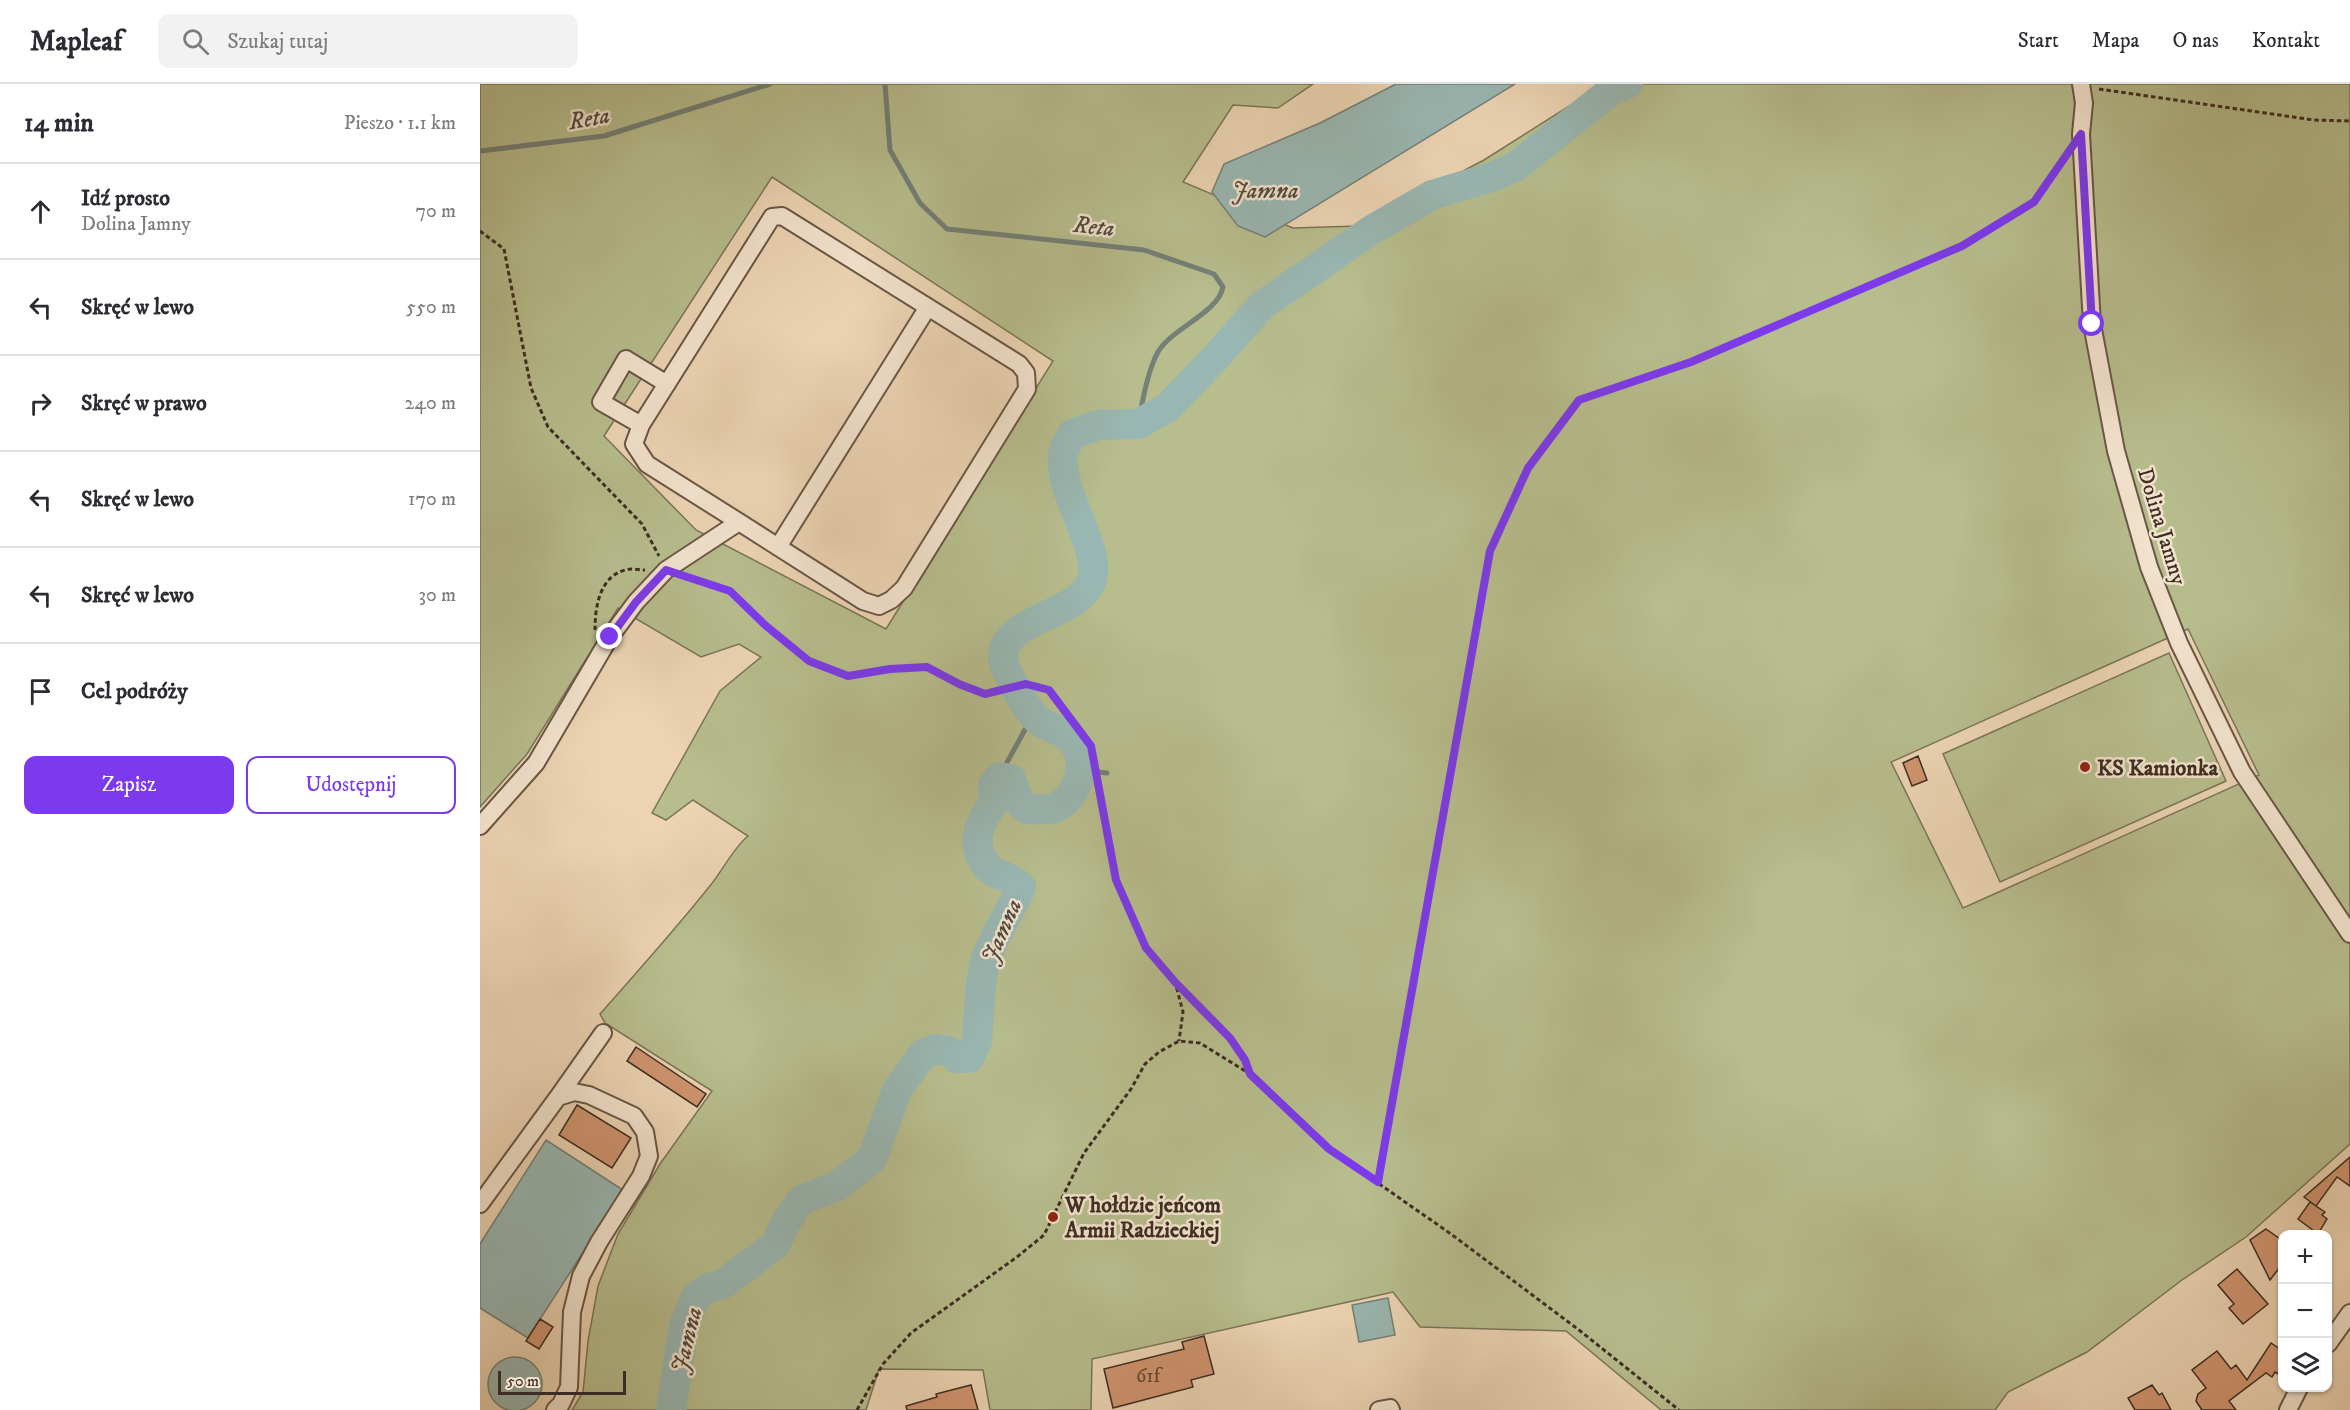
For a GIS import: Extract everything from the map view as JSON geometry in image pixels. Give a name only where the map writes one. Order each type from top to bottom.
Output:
[{"type":"street","name":"Dolina Jamny","points":[[2081,85],[2084,103],[2081,134],[2092,324],[2116,451],[2149,567],[2179,643],[2242,772],[2350,934]]},
{"type":"street","points":[[782,216],[928,307],[1019,364],[1026,373],[1027,389],[904,588],[891,600],[879,606],[863,601],[648,464],[634,444],[641,425],[772,217],[782,216]]},
{"type":"street","points":[[778,547],[928,307]]},
{"type":"street","points":[[641,425],[601,402],[626,360],[667,384]]},
{"type":"street","points":[[480,826],[536,763],[610,637],[636,602],[666,570],[739,522]]},
{"type":"street","points":[[480,1204],[603,1033]]},
{"type":"street","points":[[555,1410],[561,1404],[569,1387],[572,1312],[581,1276],[599,1242],[641,1176],[649,1156],[645,1132],[634,1116],[590,1095],[574,1092],[558,1097]]},
{"type":"street","points":[[2332,1338],[2350,1313]]},
{"type":"street","points":[[2288,1410],[2297,1392]]},
{"type":"street","points":[[1379,1410],[1390,1408],[1391,1410]]},
{"type":"path","points":[[2081,85],[2111,92],[2314,120],[2350,121]]},
{"type":"path","points":[[1378,1182],[1490,551],[1528,468],[1579,400],[1691,362],[1962,246],[2034,202],[2081,134]]},
{"type":"path","points":[[480,231],[504,249],[531,388],[548,427],[642,525],[666,570]]},
{"type":"path","points":[[595,631],[595,608],[599,594],[611,578],[625,570],[666,570],[730,591],[765,625],[809,661],[848,676],[890,669],[927,667],[959,684],[985,694],[1026,684],[1049,690],[1091,746],[1116,880],[1146,948],[1175,982],[1230,1038],[1245,1060],[1250,1074]]},
{"type":"path","points":[[1175,982],[1183,1012],[1179,1041]]},
{"type":"path","points":[[857,1410],[884,1364],[911,1333],[1044,1235],[1084,1153],[1131,1089],[1145,1064],[1159,1052],[1179,1041],[1200,1043],[1250,1074],[1329,1149],[1378,1182],[1579,1330],[1679,1410]]},
{"type":"green space","points":[[480,84],[1313,84],[1278,108],[1233,105],[1183,182],[1293,228],[1358,226],[1484,160],[1604,84],[2350,84],[2350,1144],[2246,1237],[2182,1280],[2087,1352],[2008,1392],[1995,1410],[1661,1410],[1566,1331],[1420,1327],[1393,1292],[1092,1359],[1091,1410],[990,1410],[983,1370],[879,1369],[866,1410],[572,1410],[583,1392],[588,1341],[598,1286],[618,1234],[660,1164],[712,1091],[605,1023],[600,1014],[682,920],[748,836],[693,800],[666,820],[652,813],[720,691],[761,657],[739,644],[701,657],[618,608],[527,754],[480,807]],"holes":[[[772,177],[1053,361],[886,629],[696,530],[604,436]],[[2188,629],[2259,775],[1963,908],[1891,762]]]},
{"type":"green space","name":"KS Kamionka","points":[[2169,653],[2226,781],[2000,882],[1943,754]]},
{"type":"water","name":"Jamna","points":[[1396,84],[1515,84],[1265,237],[1238,226],[1212,192],[1224,164],[1320,123]]},
{"type":"water","points":[[546,1140],[623,1190],[528,1338],[480,1308],[480,1244]]},
{"type":"water","points":[[1388,1298],[1395,1335],[1359,1342],[1352,1305]]},
{"type":"water","points":[[510,1357],[520,1357],[530,1361],[538,1369],[542,1384],[538,1399],[530,1407],[520,1411],[510,1411],[500,1407],[492,1399],[488,1389],[488,1379],[492,1369],[500,1361]]},
{"type":"building","points":[[1918,756],[1927,780],[1912,786],[1903,763]]},
{"type":"building","points":[[636,1047],[706,1094],[697,1107],[627,1061]]},
{"type":"building","points":[[577,1105],[631,1138],[612,1168],[559,1135]]},
{"type":"building","points":[[2350,1157],[2350,1186],[2337,1177],[2316,1206],[2304,1197]]},
{"type":"building","points":[[2310,1202],[2325,1212],[2322,1215],[2327,1219],[2320,1230],[2313,1230],[2298,1219]]},
{"type":"building","points":[[2266,1229],[2278,1237],[2278,1270],[2270,1280],[2250,1240]]},
{"type":"building","points":[[2237,1269],[2268,1304],[2243,1324],[2229,1308],[2234,1304],[2218,1285]]},
{"type":"building","points":[[540,1319],[553,1327],[539,1349],[526,1341]]},
{"type":"building","points":[[1204,1336],[1214,1374],[1191,1380],[1193,1387],[1113,1408],[1104,1369],[1184,1349],[1182,1342]]},
{"type":"building","points":[[2271,1343],[2278,1348],[2278,1374],[2275,1372],[2272,1377],[2266,1373],[2229,1401],[2236,1410],[2202,1410],[2196,1401],[2198,1394],[2206,1388],[2192,1370],[2217,1351],[2231,1369],[2236,1365],[2247,1380]]},
{"type":"building","points":[[971,1385],[978,1410],[907,1410],[906,1406],[937,1397],[936,1394]]},
{"type":"building","points":[[2152,1385],[2159,1395],[2162,1393],[2171,1410],[2135,1410],[2128,1398]]},
{"type":"waterway","name":"Reta","points":[[480,151],[604,136],[770,84]]},
{"type":"waterway","name":"Reta","points":[[885,84],[890,150],[920,203],[947,229],[1144,250],[1214,274],[1223,287],[1213,305],[1173,335],[1154,359],[1138,424]]},
{"type":"waterway","name":"Jamna","points":[[671,1410],[684,1325],[696,1297],[708,1288],[723,1284],[775,1245],[786,1222],[801,1200],[837,1186],[872,1159],[897,1090],[923,1054],[937,1049],[949,1051],[956,1058],[969,1058],[977,1041],[980,990],[985,962],[1021,887],[1011,879],[989,869],[979,852],[979,830],[994,802],[993,785],[999,777],[1011,779],[1020,803],[1027,809],[1048,809],[1062,804],[1068,798],[1078,782],[1080,773],[1081,763],[1076,746],[1068,737],[1035,717],[1012,682],[1003,659],[1005,645],[1013,635],[1070,603],[1083,594],[1091,582],[1093,569],[1087,538],[1073,504],[1063,470],[1063,455],[1072,434],[1098,425],[1138,424],[1167,408],[1261,306],[1370,231],[1432,195],[1492,177],[1515,167],[1611,91],[1628,84]]},
{"type":"waterway","points":[[999,777],[1033,715]]},
{"type":"waterway","points":[[1080,770],[1107,773]]},
{"type":"place","name":"KS Kamionka","points":[[2085,767]]},
{"type":"place","name":"W hołdzie jeńcom Armii Radzieckiej","points":[[1053,1217]]},
{"type":"route","points":[[610,637],[636,602],[666,570],[730,591],[765,625],[809,661],[848,676],[890,669],[927,667],[959,684],[985,694],[1026,684],[1049,690],[1091,746],[1116,880],[1146,948],[1175,982],[1230,1038],[1245,1060],[1250,1074],[1329,1149],[1378,1182],[1490,551],[1528,468],[1579,400],[1691,362],[1962,246],[2034,202],[2081,134],[2092,324]]}]
